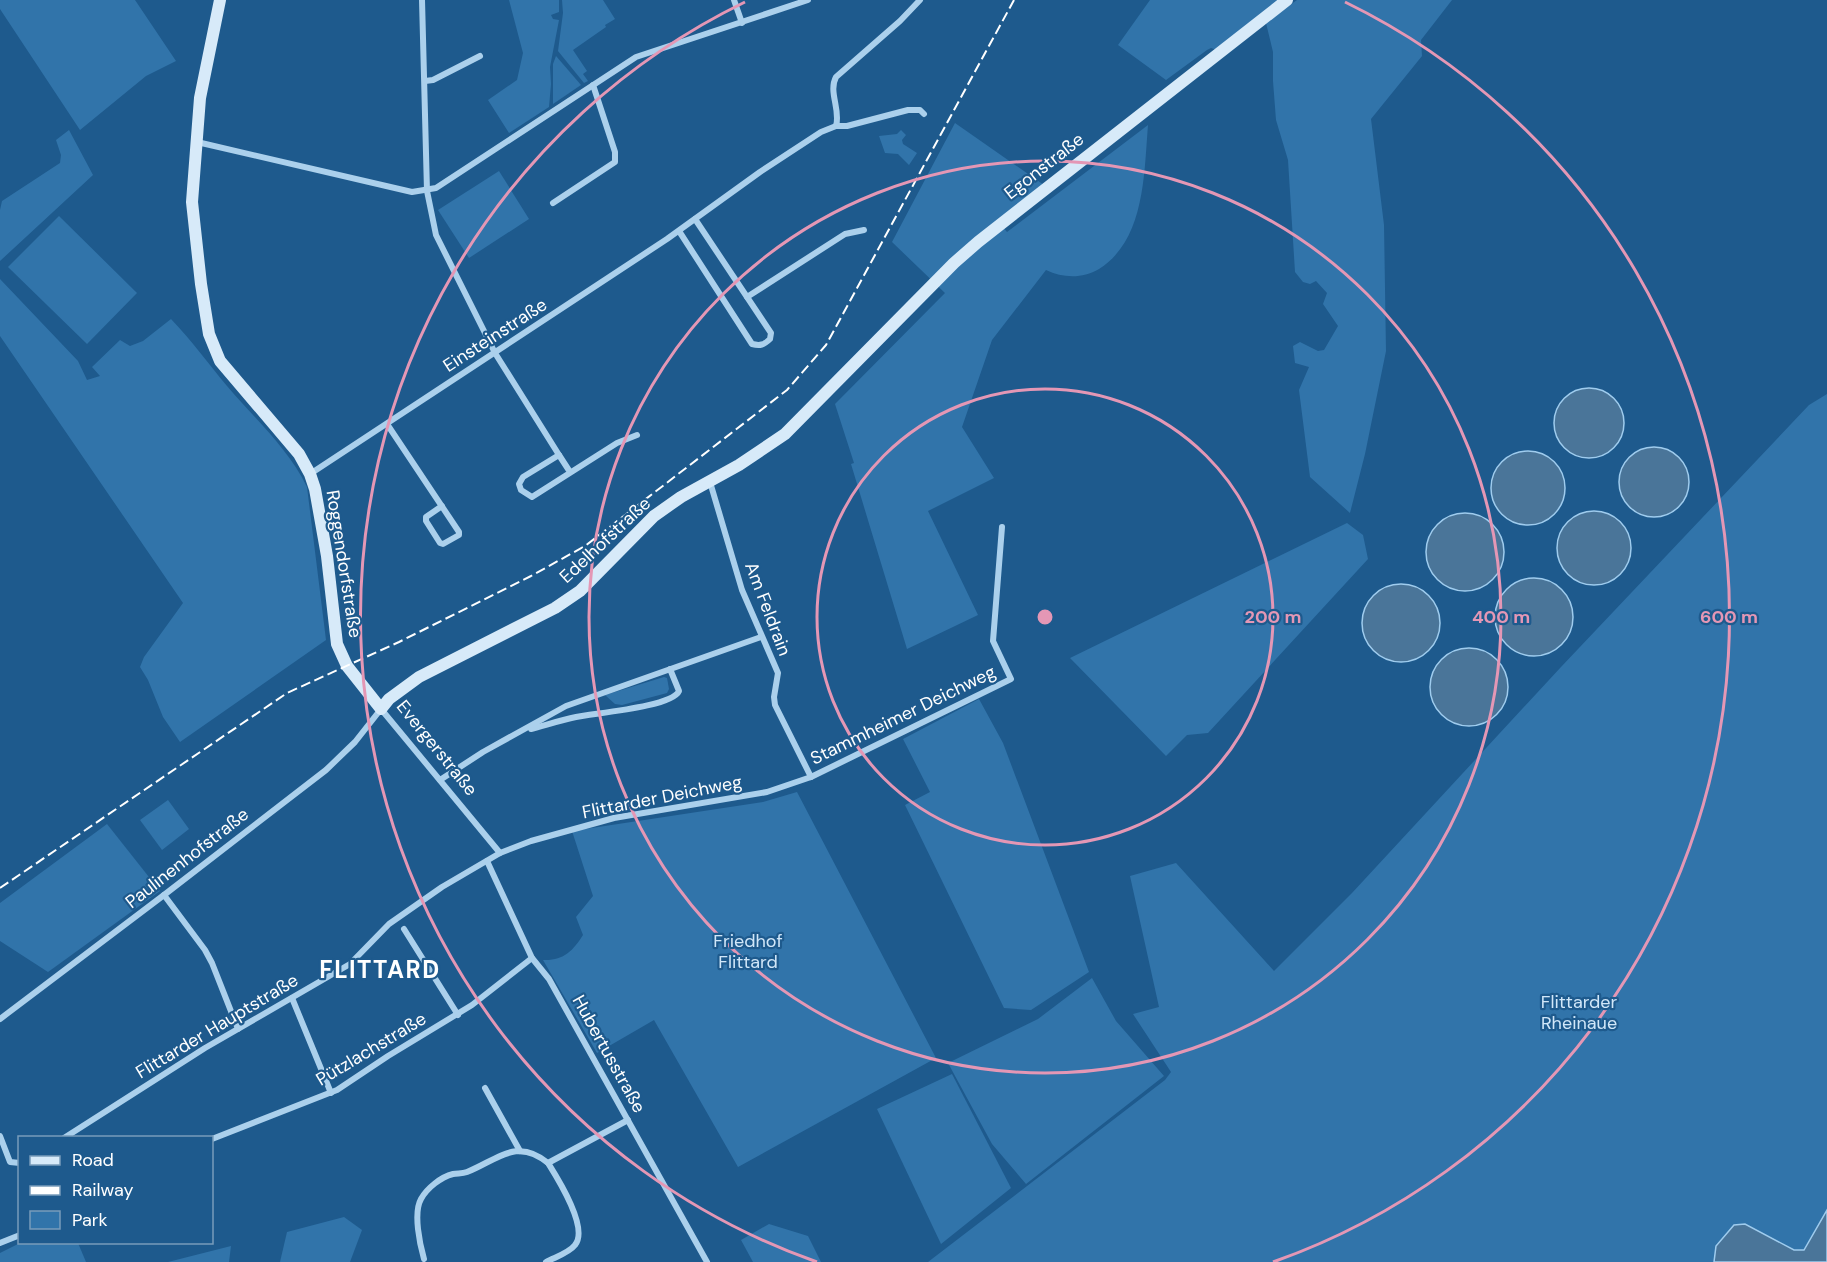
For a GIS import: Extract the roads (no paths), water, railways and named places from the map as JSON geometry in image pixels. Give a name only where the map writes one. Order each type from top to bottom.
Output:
[{"type":"street","name":"Roggendorfstraße","points":[[220,0],[200,98],[193,218],[206,320],[220,361],[232,378],[299,454],[310,474],[315,489],[327,556],[337,644],[347,666]]},
{"type":"street","points":[[422,0],[427,191],[436,235],[495,353],[570,472]]},
{"type":"street","points":[[734,0],[742,23]]},
{"type":"street","points":[[197,141],[412,192],[427,191],[436,188],[636,57],[808,0]]},
{"type":"street","points":[[836,126],[838,117],[833,84],[836,77],[900,21],[920,0]]},
{"type":"street","name":"Egonstraße","points":[[840,379],[954,263],[978,242],[1287,0]]},
{"type":"street","points":[[425,81],[433,80],[480,56]]},
{"type":"street","points":[[553,203],[615,162],[615,152],[593,85]]},
{"type":"street","name":"Einsteinstraße","points":[[310,474],[679,231],[821,132],[836,126],[847,126],[908,110],[920,110],[924,114]]},
{"type":"street","points":[[679,231],[752,344],[765,344],[770,339],[771,333],[695,219]]},
{"type":"street","points":[[747,297],[845,234],[864,230]]},
{"type":"street","name":"Edelhofstraße","points":[[381,709],[396,693],[419,677],[555,608],[580,591],[654,516],[785,434],[840,379]]},
{"type":"street","points":[[387,424],[442,506],[459,532],[459,535],[443,544],[440,543],[426,521],[426,517],[442,506]]},
{"type":"street","points":[[559,455],[523,477],[519,484],[521,490],[532,497],[617,443],[637,435]]},
{"type":"street","name":"Am Feldrain","points":[[710,482],[742,590],[777,673],[775,705],[811,777]]},
{"type":"street","name":"Stammheimer Deichweg","points":[[796,783],[1011,679],[993,641],[1002,528]]},
{"type":"street","points":[[440,780],[483,752],[566,706],[761,637]]},
{"type":"street","name":"Evergerstraße","points":[[347,666],[500,853]]},
{"type":"street","points":[[522,731],[575,717],[643,706],[673,698],[679,691],[670,669]]},
{"type":"street","name":"Paulinenhofstraße","points":[[0,1019],[326,770],[355,742],[381,709]]},
{"type":"street","name":"Flittarder Deichweg","points":[[500,853],[531,840],[614,818],[744,797],[796,783]]},
{"type":"street","name":"Flittarder Hauptstraße","points":[[66,1136],[205,1048],[350,964],[389,924],[442,887],[500,853]]},
{"type":"street","name":"Hubertusstraße","points":[[487,861],[532,958],[549,979],[704,1260]]},
{"type":"street","points":[[164,895],[205,950],[238,1029]]},
{"type":"street","points":[[404,928],[458,1015]]},
{"type":"street","name":"Pützlachstraße","points":[[213,1139],[331,1093],[458,1015],[493,991],[532,958]]},
{"type":"street","points":[[292,998],[331,1093]]},
{"type":"street","points":[[485,1088],[520,1151]]},
{"type":"street","points":[[548,1162],[628,1120]]},
{"type":"street","points":[[0,1136],[10,1162],[17,1163]]},
{"type":"street","points":[[424,1259],[418,1228],[419,1201],[430,1186],[452,1174],[463,1174],[478,1168],[500,1155],[520,1151],[538,1154],[548,1162],[571,1203],[579,1227],[579,1239],[574,1247],[546,1262]]},
{"type":"street","points":[[0,1243],[18,1236]]},
{"type":"railway","points":[[0,888],[287,693],[399,642],[531,576],[585,546],[787,390],[826,345],[1014,0]]},
{"type":"district","name":"FLITTARD","points":[[380,969]]},
{"type":"park label","name":"Friedhof Flittard","points":[[748,951]]},
{"type":"park label","name":"Flittarder Rheinaue","points":[[1579,1012]]}]
